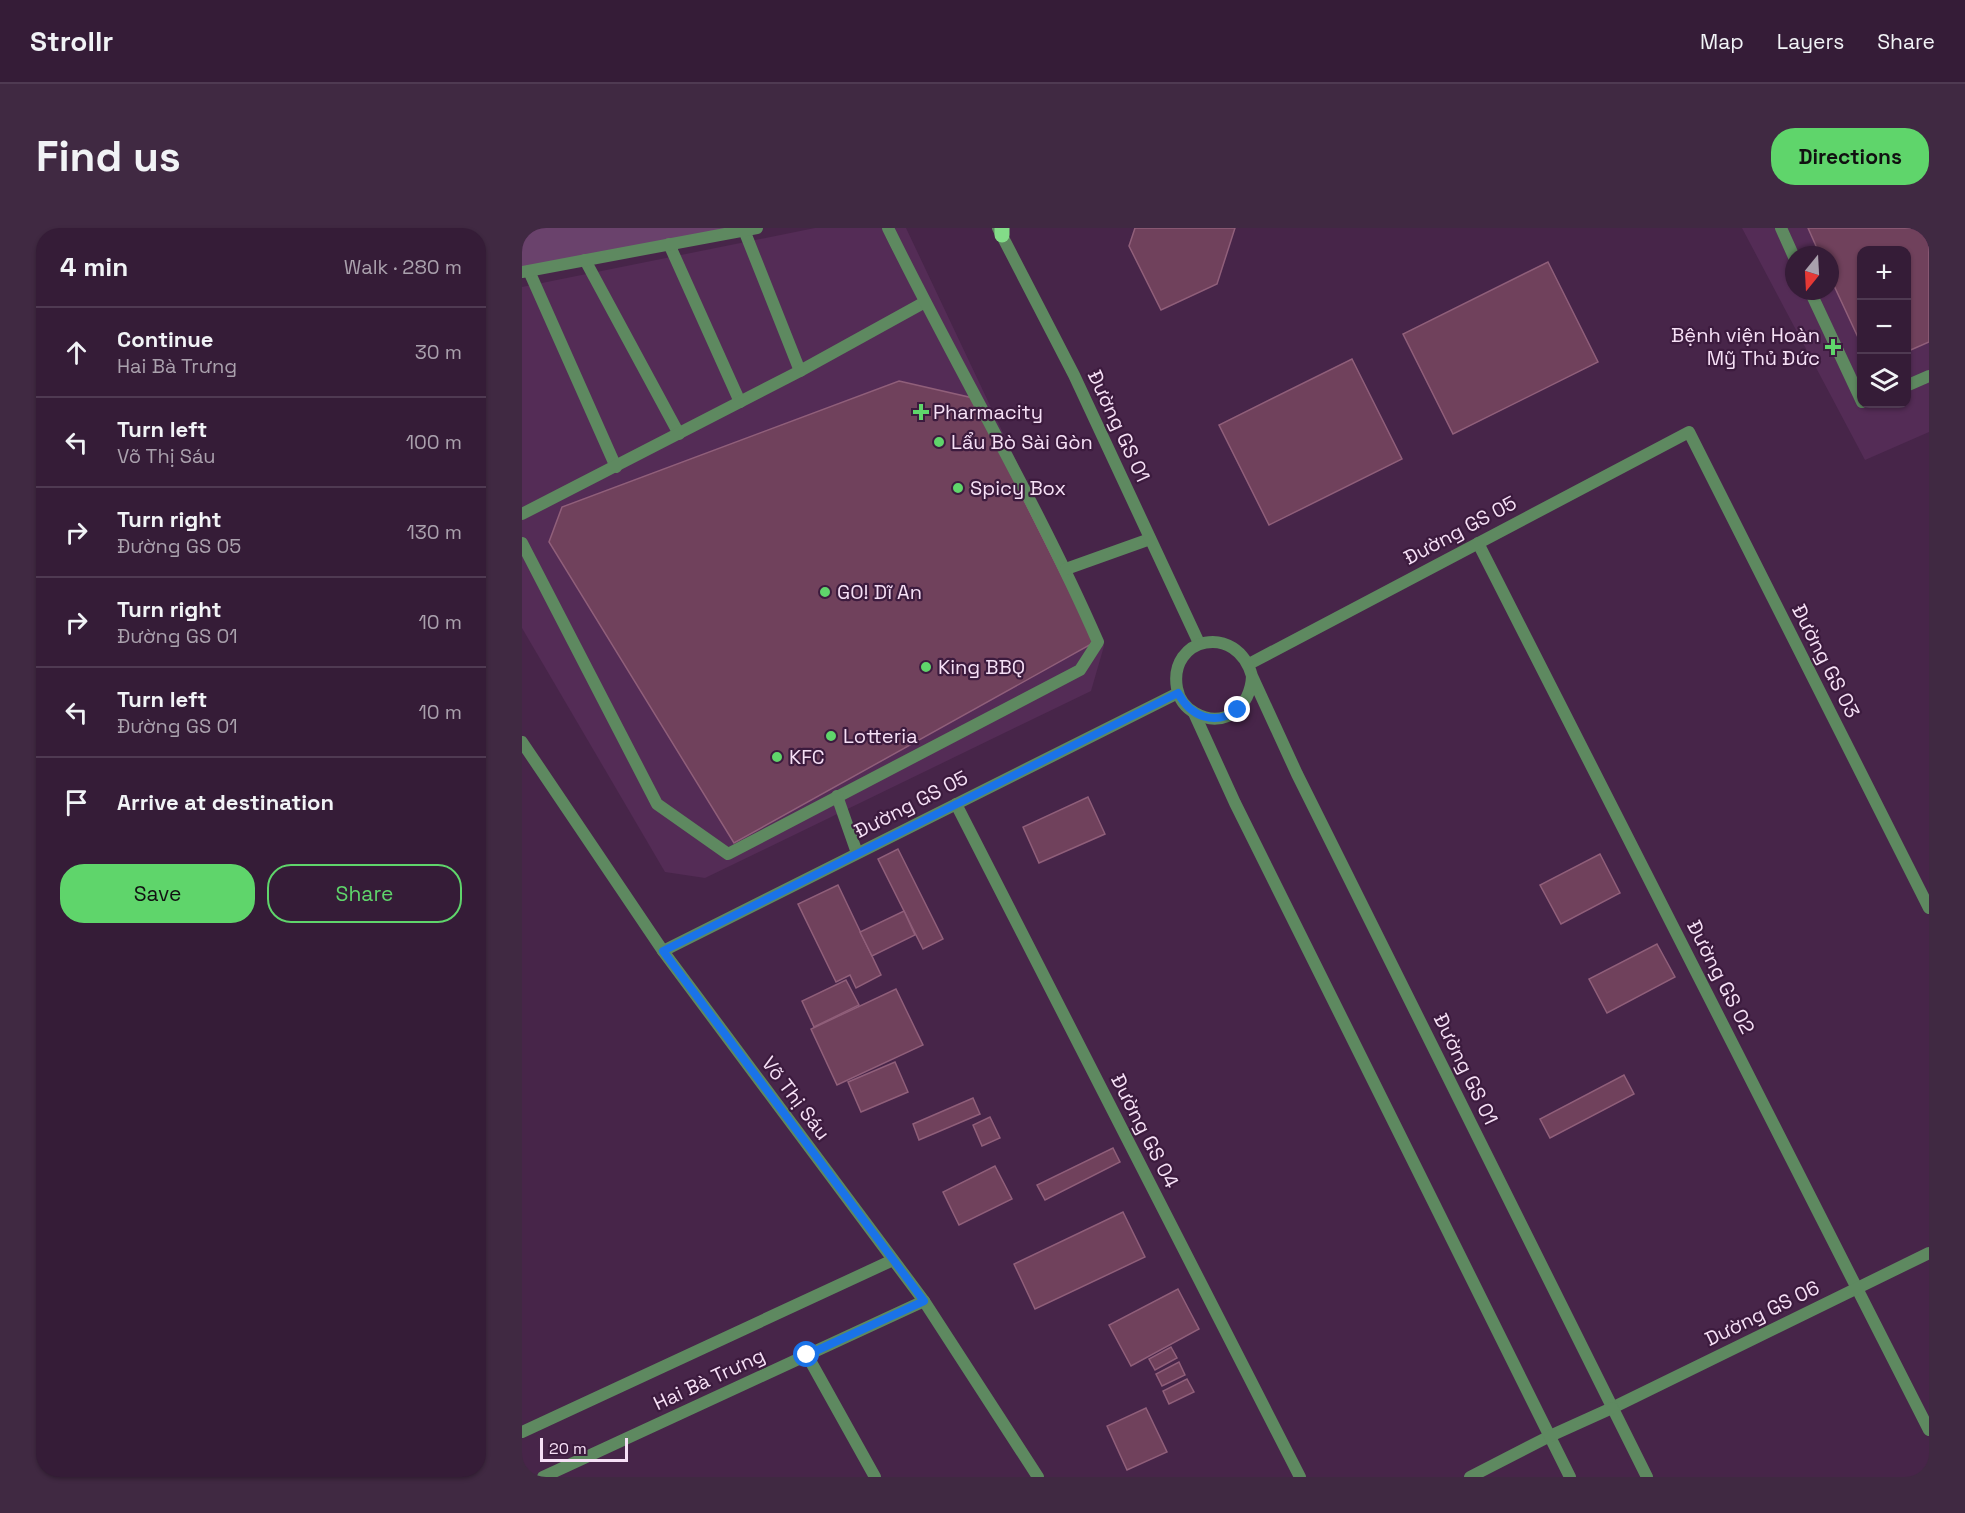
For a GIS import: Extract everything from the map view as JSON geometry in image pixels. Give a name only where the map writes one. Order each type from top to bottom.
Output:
[{"type":"street","points":[[522,543],[657,804],[728,854],[1080,670],[1098,642],[1066,569],[888,228]]},
{"type":"street","points":[[1781,228],[1789,246]]},
{"type":"street","points":[[616,467],[526,271],[750,229],[800,371]]},
{"type":"street","name":"Đường GS 01","points":[[1000,230],[1074,375],[1199,643],[1223,643],[1236,648],[1251,670],[1303,784],[1647,1477]]},
{"type":"street","points":[[669,244],[740,402]]},
{"type":"street","points":[[585,260],[679,434]]},
{"type":"street","points":[[1814,300],[1857,392]]},
{"type":"street","points":[[522,514],[800,371],[925,302]]},
{"type":"street","points":[[1911,384],[1929,376]]},
{"type":"street","name":"Đường GS 05","points":[[1251,670],[1478,543],[1689,432]]},
{"type":"street","name":"Đường GS 03","points":[[1689,432],[1929,908]]},
{"type":"street","points":[[1066,569],[1150,539]]},
{"type":"street","name":"Đường GS 02","points":[[1478,543],[1929,1430]]},
{"type":"street","points":[[1199,643],[1185,655],[1178,666],[1175,679],[1178,693],[1184,704],[1194,713],[1206,718],[1230,715],[1247,700],[1252,688],[1251,670]]},
{"type":"street","name":"Đường GS 05","points":[[663,951],[1178,693]]},
{"type":"street","points":[[1194,713],[1235,803],[1570,1477]]},
{"type":"street","name":"Võ Thị Sáu","points":[[522,742],[663,951],[924,1301],[1038,1477]]},
{"type":"street","points":[[837,796],[857,853]]},
{"type":"street","name":"Đường GS 04","points":[[956,804],[1300,1477]]},
{"type":"street","name":"Dường GS 06","points":[[1470,1477],[1929,1253]]},
{"type":"street","name":"Hai Bà Trưng","points":[[522,1432],[893,1260]]},
{"type":"street","name":"Hai Bà Trưng","points":[[543,1477],[924,1301]]},
{"type":"street","points":[[807,1355],[875,1477]]},
{"type":"shaded area","points":[[522,228],[729,228],[522,272]]},
{"type":"shaded area","points":[[815,228],[906,228],[1104,646],[1091,691],[705,878],[665,872],[522,628],[522,287]]},
{"type":"shaded area","name":"Bệnh viện Hoàn Mỹ Thủ Đức","points":[[1742,228],[1929,228],[1929,432],[1865,460]]},
{"type":"building","points":[[1135,228],[1235,228],[1217,284],[1161,310],[1129,246]]},
{"type":"building","points":[[1808,228],[1929,228],[1929,342],[1911,350],[1911,246],[1857,246],[1857,335],[1839,296],[1839,246],[1816,246]]},
{"type":"building","points":[[1548,262],[1598,362],[1453,434],[1403,334]]},
{"type":"building","points":[[1352,359],[1402,459],[1269,525],[1219,425]]},
{"type":"building","name":"GO! Dĩ An","points":[[899,381],[973,398],[1095,642],[734,843],[549,542],[562,507]]},
{"type":"building","points":[[1088,797],[1105,834],[1039,863],[1023,827]]},
{"type":"building","points":[[898,849],[943,939],[923,949],[878,859]]},
{"type":"building","points":[[1600,854],[1620,893],[1561,924],[1540,885]]},
{"type":"building","points":[[838,885],[881,975],[856,988],[850,975],[836,982],[798,904]]},
{"type":"building","points":[[904,911],[915,935],[872,956],[860,932]]},
{"type":"building","points":[[1657,944],[1675,977],[1607,1013],[1589,979]]},
{"type":"building","points":[[846,980],[859,1005],[814,1027],[802,1001]]},
{"type":"building","points":[[896,989],[923,1045],[837,1085],[811,1029]]},
{"type":"building","points":[[895,1062],[908,1092],[861,1112],[848,1082]]},
{"type":"building","points":[[1624,1075],[1634,1094],[1550,1138],[1540,1119]]},
{"type":"building","points":[[973,1098],[980,1114],[919,1140],[913,1124]]},
{"type":"building","points":[[990,1117],[1000,1138],[982,1146],[973,1125]]},
{"type":"building","points":[[1113,1148],[1120,1162],[1045,1200],[1037,1185]]},
{"type":"building","points":[[995,1166],[1012,1199],[959,1225],[943,1192]]},
{"type":"building","points":[[1123,1212],[1145,1257],[1035,1309],[1014,1264]]},
{"type":"building","points":[[1178,1289],[1199,1329],[1131,1366],[1109,1325]]},
{"type":"building","points":[[1171,1347],[1177,1358],[1155,1370],[1149,1359]]},
{"type":"building","points":[[1179,1362],[1185,1375],[1162,1386],[1156,1374]]},
{"type":"building","points":[[1187,1379],[1194,1392],[1169,1404],[1163,1391]]},
{"type":"building","points":[[1146,1408],[1167,1452],[1127,1470],[1107,1426]]},
{"type":"place","name":"Bệnh viện Hoàn Mỹ Thủ Đức","points":[[1833,347]]},
{"type":"place","name":"Pharmacity","points":[[921,412]]},
{"type":"place","name":"Lẩu Bò Sài Gòn","points":[[939,442]]},
{"type":"place","name":"Spicy Box","points":[[958,488]]},
{"type":"place","name":"GO! Dĩ An","points":[[825,592]]},
{"type":"place","name":"King BBQ","points":[[926,667]]},
{"type":"place","name":"Lotteria","points":[[831,736]]},
{"type":"place","name":"KFC","points":[[777,757]]},
{"type":"route","points":[[807,1355],[924,1301],[663,951],[1178,693],[1184,704],[1194,713],[1206,718],[1230,715],[1238,710]]}]
